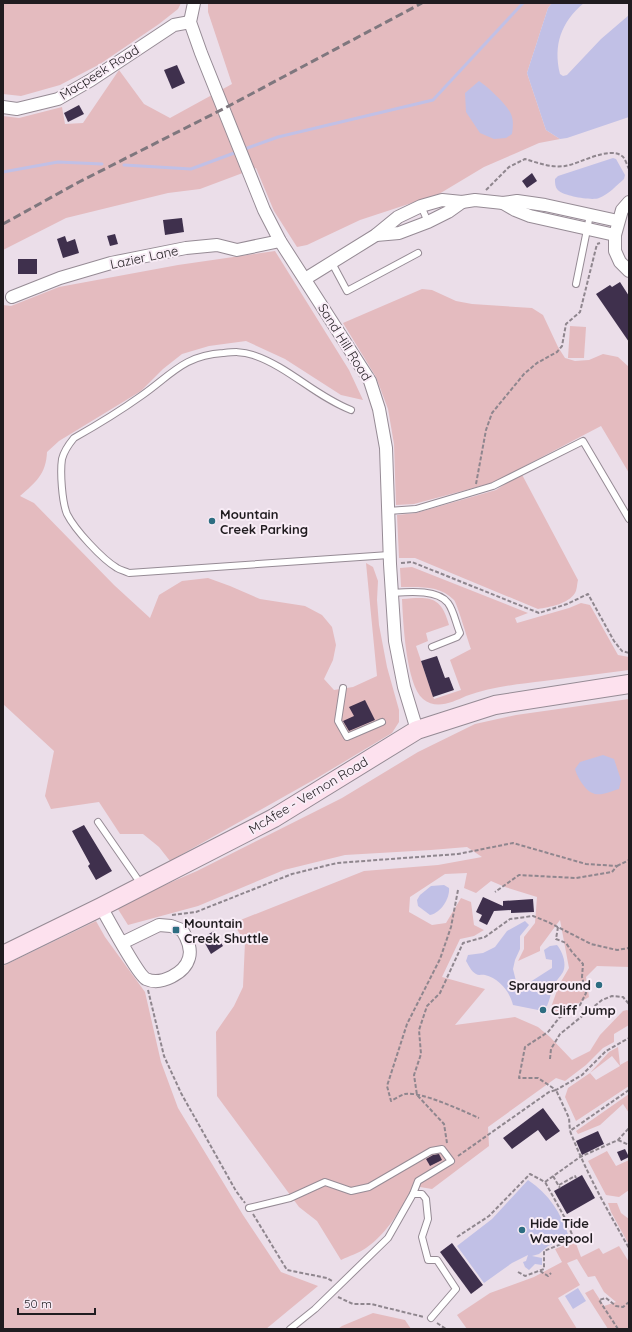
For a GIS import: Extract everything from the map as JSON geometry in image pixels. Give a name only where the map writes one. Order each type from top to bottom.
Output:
[{"type":"main road","name":"McAfee - Vernon Road","points":[[3,955],[101,907],[274,818],[417,730],[495,705],[629,684]]},
{"type":"street","points":[[190,22],[194,3]]},
{"type":"street","name":"Macpeek Road","points":[[3,107],[17,108],[58,99],[91,80],[174,25],[190,22]]},
{"type":"street","name":"Sand Hill Road","points":[[190,22],[264,210],[280,241],[370,381],[378,409],[386,448],[390,559],[396,648],[404,687],[417,730]]},
{"type":"street","points":[[304,279],[376,235],[398,217],[422,206],[442,200],[462,202],[480,200],[504,203],[517,201],[545,205],[590,215],[616,231]]},
{"type":"street","points":[[376,235],[399,232],[428,222],[448,212],[462,202]]},
{"type":"street","points":[[629,202],[622,210],[616,231],[615,251],[620,262],[629,271]]},
{"type":"street","points":[[504,203],[515,210],[530,216],[587,229],[616,231]]},
{"type":"street","name":"Lazier Lane","points":[[12,297],[60,278],[111,263],[186,248],[217,245],[237,250],[280,241]]},
{"type":"street","points":[[101,907],[137,969],[146,979],[158,981],[170,977],[184,968],[189,959],[190,949],[188,939],[182,930],[171,926],[159,925],[122,943]]},
{"type":"lane","points":[[422,206],[428,222]]},
{"type":"lane","points":[[576,284],[590,215]]},
{"type":"lane","points":[[332,263],[347,291],[418,253]]},
{"type":"lane","points":[[351,410],[338,405],[284,369],[253,355],[239,351],[214,353],[196,357],[180,366],[141,396],[74,438],[67,446],[62,459],[62,489],[66,513],[73,525],[99,554],[118,568],[129,573],[390,559]]},
{"type":"lane","points":[[388,511],[416,509],[493,486],[583,441],[629,519]]},
{"type":"lane","points":[[392,593],[427,593],[443,598],[449,605],[460,633],[457,637],[432,647]]},
{"type":"lane","points":[[344,688],[338,721],[347,737],[382,722]]},
{"type":"lane","points":[[98,822],[142,886]]},
{"type":"lane","points":[[248,1208],[290,1198],[325,1182],[351,1191],[369,1187],[431,1151],[442,1149],[451,1161],[418,1181],[414,1194],[388,1238],[340,1286],[290,1329]]},
{"type":"lane","points":[[414,1194],[422,1194],[426,1198],[428,1219],[422,1237],[428,1260],[437,1260],[456,1289],[431,1318]]},
{"type":"path","points":[[480,200],[487,188],[509,167],[525,159],[549,166],[565,166],[608,153],[617,153],[623,156],[629,169]]},
{"type":"path","points":[[475,491],[486,430],[492,413],[524,374],[537,363],[557,352],[562,346],[566,324],[580,312],[597,244],[616,231]]},
{"type":"path","points":[[390,559],[412,562],[539,613],[567,604],[588,594],[614,642],[622,651],[629,653]]},
{"type":"path","points":[[159,925],[162,919],[175,914],[196,912],[292,874],[337,863],[458,854],[513,843],[586,864],[617,866]]},
{"type":"path","points":[[495,892],[519,875],[576,878],[612,872],[617,866],[629,860]]},
{"type":"path","points":[[458,890],[451,927],[440,960],[407,1024],[387,1086],[391,1101],[405,1094],[417,1095],[450,1105],[479,1118]]},
{"type":"path","points":[[448,1148],[444,1124],[417,1095],[414,1075],[421,1054],[419,1030],[427,1006],[440,993],[463,943],[485,936],[510,919],[533,916],[591,944],[617,950],[629,948]]},
{"type":"path","points":[[558,927],[556,939],[566,942],[572,952],[583,964],[582,977],[586,993],[580,1004],[559,1018],[548,1032],[525,1047],[519,1078],[538,1078],[556,1090],[569,1118],[570,1131],[580,1157],[609,1214],[629,1248]]},
{"type":"path","points":[[146,979],[164,1056],[181,1093],[236,1191],[267,1236],[287,1270],[327,1278],[340,1286],[338,1298],[353,1304],[371,1304],[431,1318],[446,1329]]},
{"type":"path","points":[[550,1059],[551,1049],[560,1034],[602,1000],[612,996],[622,997],[629,1004]]},
{"type":"path","points":[[455,1158],[548,1092],[556,1090],[582,1075],[606,1051],[629,1038]]},
{"type":"path","points":[[570,1131],[629,1090]]},
{"type":"path","points":[[545,1182],[580,1157],[618,1140],[629,1128]]},
{"type":"path","points":[[618,1140],[629,1146]]},
{"type":"path","points":[[457,1237],[489,1216],[530,1174],[545,1182],[566,1220],[574,1239],[544,1251],[544,1269],[525,1276],[518,1272]]},
{"type":"path","points":[[553,1176],[560,1186],[575,1176],[576,1178]]},
{"type":"path","points":[[540,1271],[548,1276],[551,1273]]},
{"type":"path","points":[[618,1329],[599,1300],[606,1298],[616,1306],[622,1307],[629,1302]]},
{"type":"shaded area","points":[[3,3],[181,3],[178,9],[159,24],[100,64],[60,85],[21,96],[3,94]]},
{"type":"shaded area","points":[[208,3],[552,3],[548,8],[527,73],[546,130],[560,139],[539,143],[484,167],[439,194],[360,220],[307,245],[297,247],[274,211],[256,168],[200,189],[168,193],[66,218],[3,250],[3,116],[19,118],[62,107],[65,124],[83,123],[119,70],[144,104],[170,118],[232,84],[208,12]]},
{"type":"shaded area","points":[[275,251],[349,370],[363,400],[341,395],[285,359],[246,341],[209,346],[182,354],[163,369],[141,391],[59,441],[47,452],[45,466],[39,477],[20,496],[34,503],[114,585],[150,618],[159,595],[182,581],[208,578],[260,599],[305,606],[322,615],[332,627],[336,645],[333,660],[324,679],[334,690],[353,687],[377,676],[366,563],[373,567],[378,581],[377,600],[379,625],[387,667],[399,710],[399,722],[392,733],[317,778],[170,861],[159,847],[143,834],[120,834],[99,802],[51,809],[45,796],[54,751],[3,704],[3,305],[11,306],[59,287],[178,265]]},
{"type":"shaded area","points":[[422,289],[432,290],[456,301],[472,304],[532,308],[543,315],[558,347],[565,358],[575,361],[589,360],[603,354],[618,357],[629,367],[629,473],[601,426],[519,469],[578,580],[575,593],[568,600],[553,606],[538,609],[415,558],[399,558],[397,515],[416,513],[496,490],[505,484],[501,478],[492,483],[414,504],[396,505],[394,444],[388,409],[376,377],[343,323]]},
{"type":"shaded area","points":[[570,326],[586,327],[584,358],[568,358]]},
{"type":"shaded area","points":[[412,567],[528,613],[515,618],[517,623],[581,603],[590,605],[618,655],[629,657],[629,670],[505,686],[485,690],[444,704],[433,704],[428,702],[417,692],[409,667],[406,652],[402,599],[427,598],[433,600],[438,603],[446,615],[449,625],[426,633],[428,641],[416,646],[434,699],[461,690],[450,660],[471,649],[454,600],[436,589],[401,587],[400,568]]},
{"type":"shaded area","points":[[629,699],[629,967],[597,966],[586,977],[589,997],[557,1016],[550,1010],[559,985],[569,968],[560,920],[540,947],[540,951],[518,961],[524,949],[524,937],[535,923],[537,897],[491,881],[476,893],[464,888],[467,873],[445,874],[410,897],[409,912],[432,925],[446,923],[461,898],[471,902],[474,925],[484,930],[474,936],[460,939],[442,977],[485,989],[455,1025],[515,1017],[538,1027],[572,1060],[590,1051],[600,1035],[623,1011],[629,1011],[629,1025],[614,1034],[614,1042],[603,1048],[586,1065],[565,1081],[556,1078],[488,1127],[489,1146],[432,1189],[414,1186],[393,1220],[381,1235],[363,1250],[341,1260],[317,1221],[299,1207],[217,1096],[216,1032],[234,1006],[243,987],[245,942],[233,923],[364,871],[438,865],[482,857],[467,847],[345,855],[284,870],[198,906],[128,925],[116,906],[197,871],[342,798],[418,752],[475,724],[516,715]]},
{"type":"shaded area","points":[[96,921],[105,937],[145,992],[161,1062],[178,1108],[243,1215],[281,1272],[318,1286],[266,1329],[3,1329],[3,966]]},
{"type":"shaded area","points":[[618,1047],[620,1065],[629,1060],[629,1086],[576,1121],[565,1097],[568,1088],[590,1073],[609,1052]],"holes":[[[612,1056],[620,1066],[596,1080],[590,1073]]]},
{"type":"shaded area","points":[[629,1094],[629,1113],[623,1104],[600,1125],[578,1134],[576,1131]]},
{"type":"shaded area","points":[[607,1151],[616,1166],[629,1160],[629,1190],[619,1197],[606,1195],[588,1161]]},
{"type":"shaded area","points":[[608,1203],[617,1203],[621,1213],[629,1219],[629,1245],[611,1212]]},
{"type":"shaded area","points":[[575,1241],[581,1257],[599,1248],[603,1254],[619,1246],[629,1262],[629,1329],[608,1329],[585,1293],[593,1289],[604,1306],[616,1302],[604,1292],[595,1276],[588,1277],[577,1259],[567,1263],[580,1285],[558,1298],[577,1329],[467,1329],[457,1315],[490,1293],[534,1277],[562,1262],[555,1249]]},
{"type":"shaded area","points":[[373,1313],[405,1320],[411,1329],[338,1329]]},
{"type":"water","points":[[552,3],[584,3],[576,10],[564,26],[558,44],[558,63],[560,74],[563,76],[567,75],[601,39],[629,15],[629,117],[567,138],[560,139],[546,130],[527,73],[548,8]]},
{"type":"water","points":[[479,81],[508,108],[513,123],[512,134],[506,138],[494,139],[480,133],[466,112],[465,93]]},
{"type":"water","points":[[613,158],[616,159],[625,175],[624,179],[602,197],[591,199],[567,195],[559,191],[555,184],[555,179],[558,176]]},
{"type":"water","points":[[603,755],[614,759],[621,780],[619,789],[605,794],[596,794],[592,793],[584,786],[575,769],[580,762]]},
{"type":"water","points":[[444,885],[449,888],[449,892],[444,904],[438,911],[430,915],[418,906],[417,900],[420,895],[431,886]]},
{"type":"water","points":[[525,921],[529,925],[520,936],[520,949],[513,969],[516,981],[521,985],[527,984],[552,968],[552,960],[546,959],[544,950],[550,946],[557,945],[561,950],[564,961],[563,972],[554,985],[547,1006],[538,1010],[513,1005],[507,991],[499,982],[490,977],[476,974],[471,970],[466,961],[468,955],[483,953],[495,947],[507,931]]},
{"type":"water","name":"Hide Tide Wavepool","points":[[528,1180],[548,1198],[558,1212],[569,1237],[548,1246],[539,1254],[532,1256],[542,1258],[542,1265],[535,1264],[529,1270],[525,1267],[523,1262],[526,1261],[528,1255],[512,1263],[484,1283],[457,1246],[492,1219]]},
{"type":"water","points":[[578,1288],[586,1301],[573,1309],[565,1296]]},
{"type":"building","points":[[177,65],[185,83],[172,89],[164,70]]},
{"type":"building","points":[[79,105],[84,114],[68,122],[64,113]]},
{"type":"building","points":[[532,173],[537,181],[527,188],[522,181]]},
{"type":"building","points":[[182,218],[184,232],[165,235],[163,220]]},
{"type":"building","points":[[115,234],[118,244],[110,246],[107,236]]},
{"type":"building","points":[[65,236],[67,242],[75,239],[79,253],[63,258],[57,239]]},
{"type":"building","points":[[18,259],[37,259],[37,274],[18,274]]},
{"type":"building","points":[[620,282],[629,296],[629,342],[596,294],[610,285],[612,287]]},
{"type":"building","points":[[437,656],[445,678],[449,677],[454,690],[433,697],[421,661]]},
{"type":"building","points":[[365,700],[375,720],[349,731],[343,721],[354,716],[349,707]]},
{"type":"building","points":[[84,825],[112,871],[96,880],[88,866],[90,864],[72,831]]},
{"type":"building","points":[[483,897],[503,906],[503,901],[533,899],[534,912],[511,913],[511,910],[494,911],[487,925],[479,921],[482,915],[476,912]]},
{"type":"building","points":[[214,931],[223,946],[211,954],[202,938]]},
{"type":"building","points":[[543,1108],[560,1131],[546,1141],[538,1130],[512,1149],[503,1138]]},
{"type":"building","points":[[598,1131],[604,1144],[582,1155],[576,1141]]},
{"type":"building","points":[[625,1149],[629,1157],[621,1161],[617,1152]]},
{"type":"building","points":[[439,1154],[442,1160],[430,1166],[426,1159],[433,1155]]},
{"type":"building","points":[[582,1175],[595,1198],[567,1214],[554,1191]]},
{"type":"building","points":[[452,1243],[483,1285],[471,1294],[440,1252]]},
{"type":"waterway","points":[[242,150],[278,137],[433,100],[523,3]]},
{"type":"waterway","points":[[124,165],[191,169],[237,152]]},
{"type":"waterway","points":[[3,172],[58,162],[102,164]]},
{"type":"railway","points":[[3,224],[79,182],[223,109],[422,3]]},
{"type":"place","name":"Mountain Creek Parking","points":[[212,521]]},
{"type":"place","name":"Mountain Creek Shuttle","points":[[176,930]]},
{"type":"place","name":"Sprayground","points":[[599,985]]},
{"type":"place","name":"Cliff Jump","points":[[543,1010]]},
{"type":"place","name":"Hide Tide Wavepool","points":[[522,1230]]}]
